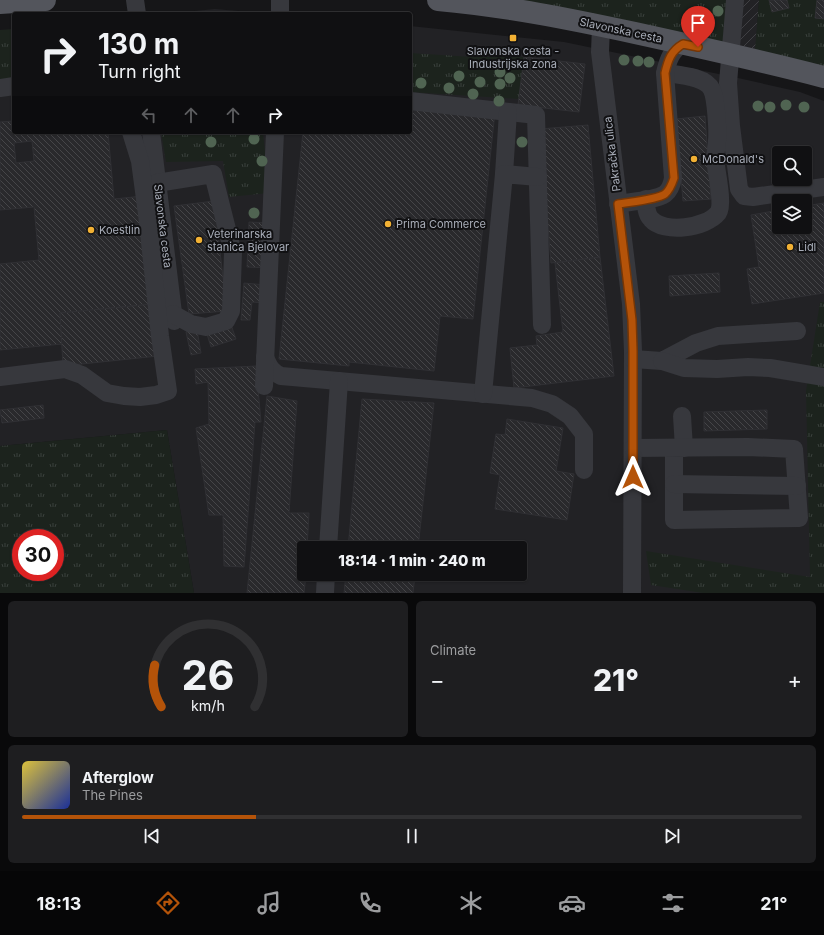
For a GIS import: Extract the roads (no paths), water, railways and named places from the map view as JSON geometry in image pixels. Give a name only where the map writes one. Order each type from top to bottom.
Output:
[{"type":"main road","points":[[0,3],[45,0]]},
{"type":"main road","name":"Slavonska cesta","points":[[438,0],[528,12],[601,26],[730,53],[824,77]]},
{"type":"street","points":[[135,0],[137,12]]},
{"type":"street","points":[[280,0],[280,12]]},
{"type":"street","points":[[736,0],[728,82],[731,126],[739,189],[744,196],[753,197],[824,187]]},
{"type":"street","name":"Pakračka ulica","points":[[601,26],[600,52],[631,304],[633,359],[632,593]]},
{"type":"street","points":[[618,204],[664,194],[670,188],[674,178],[665,73],[668,59],[672,52],[683,44]]},
{"type":"street","points":[[646,199],[647,214],[651,219],[657,225],[671,227],[687,228],[710,220],[719,212],[721,204],[715,158],[717,140],[715,104],[712,89],[705,82],[696,78],[665,73]]},
{"type":"street","points":[[0,88],[12,86]]},
{"type":"street","points":[[412,101],[536,115],[542,326]]},
{"type":"street","points":[[483,394],[504,174],[508,112]]},
{"type":"street","points":[[0,377],[65,370],[82,375],[107,393],[140,397],[156,395],[168,391],[160,336],[140,161],[132,134]]},
{"type":"street","name":"Slavonska cesta","points":[[151,134],[157,183],[174,317],[191,324],[206,327],[226,321],[231,311],[233,253],[213,174],[157,183]]},
{"type":"street","points":[[264,386],[275,134]]},
{"type":"street","points":[[504,174],[538,177]]},
{"type":"street","points":[[662,361],[696,343],[718,336],[797,331]]},
{"type":"street","points":[[265,357],[274,373],[281,376],[532,398],[552,404],[570,416],[584,434],[584,470]]},
{"type":"street","points":[[633,359],[662,361],[684,368],[770,368],[824,377]]},
{"type":"street","points":[[328,541],[339,381]]},
{"type":"street","points":[[633,448],[679,448],[748,447],[794,449],[799,518],[674,520],[674,484],[679,448],[682,416]]},
{"type":"street","points":[[674,484],[797,486]]},
{"type":"street","points":[[325,593],[326,581]]},
{"type":"place","name":"Slavonska cesta - Industrijska zona","points":[[513,38]]},
{"type":"place","name":"McDonald's","points":[[694,159]]},
{"type":"place","name":"Prima Commerce","points":[[388,224]]},
{"type":"place","name":"Koestlin","points":[[91,230]]},
{"type":"place","name":"Veterinarska stanica Bjelovar","points":[[199,240]]},
{"type":"place","name":"Lidl","points":[[790,247]]}]
